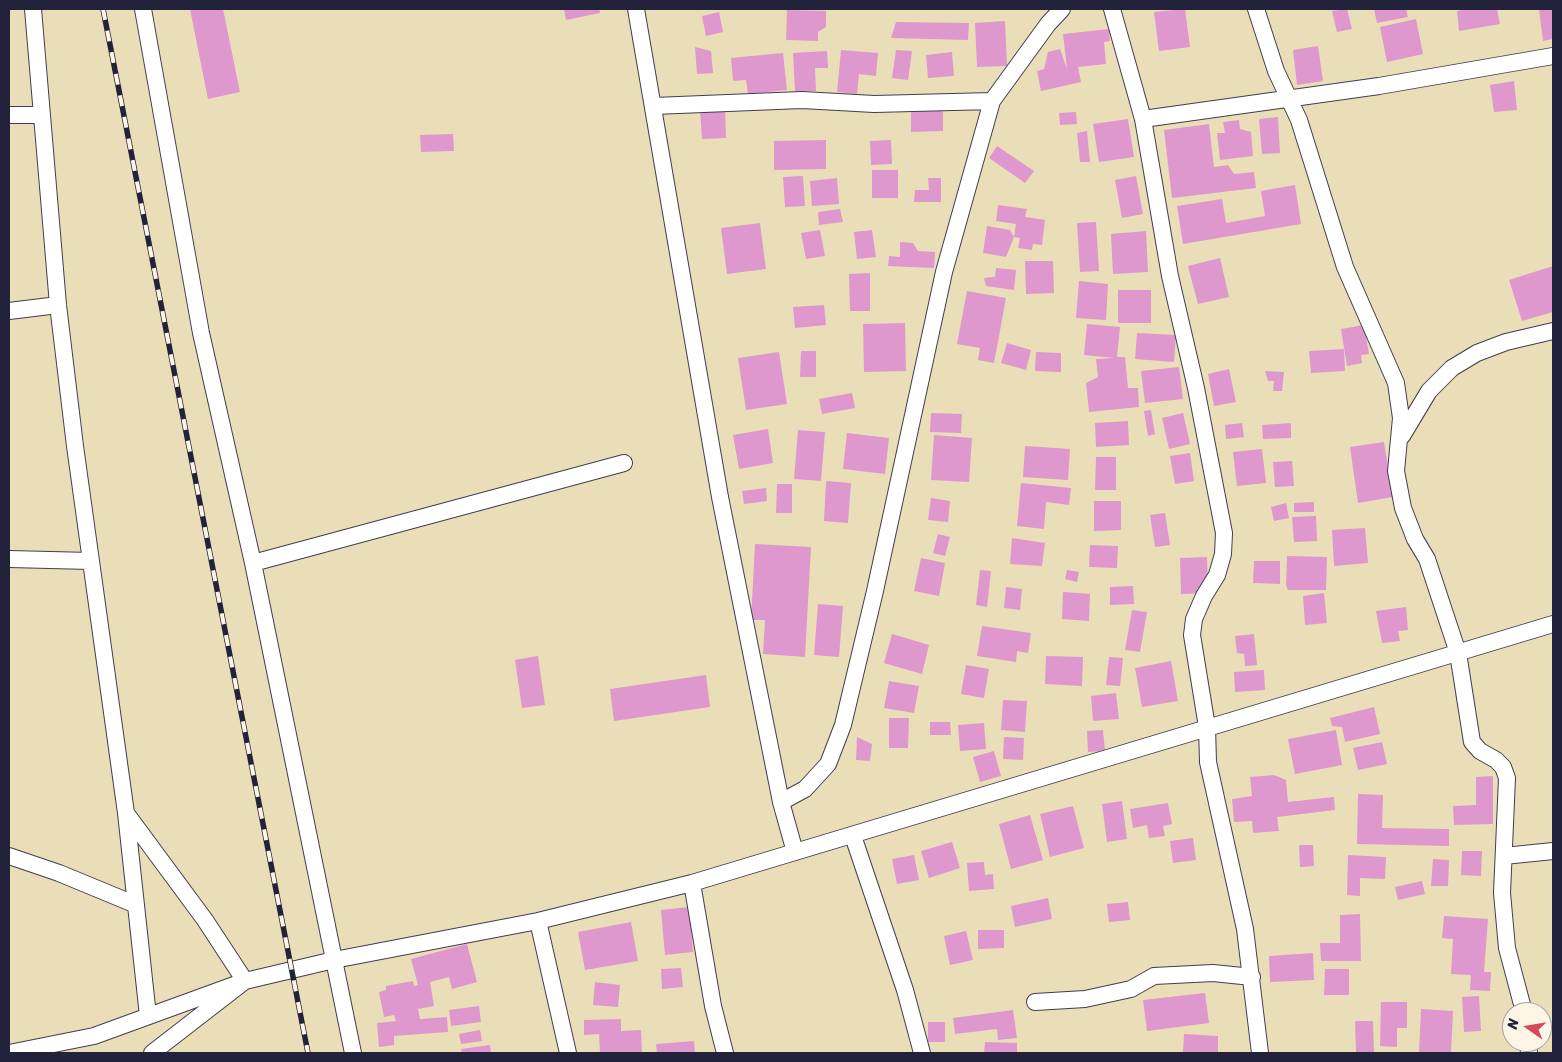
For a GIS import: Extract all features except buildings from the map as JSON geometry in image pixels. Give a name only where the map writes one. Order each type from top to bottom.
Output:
[{"type":"street","points":[[33,9],[58,305],[126,813],[134,904],[148,1016]]},
{"type":"street","points":[[142,9],[201,333],[253,563],[353,1053]]},
{"type":"street","points":[[636,9],[720,497],[781,802],[795,852]]},
{"type":"street","points":[[781,802],[806,789],[828,764],[843,725],[875,591],[944,272],[992,100],[1048,24],[1062,9]]},
{"type":"street","points":[[1112,9],[1143,119],[1168,266],[1196,388],[1224,533],[1223,554],[1217,575],[1204,596],[1194,619],[1192,636],[1207,727],[1208,762],[1229,851],[1252,977],[1260,1053]]},
{"type":"street","points":[[1256,9],[1276,71],[1299,120],[1345,267],[1396,383],[1402,418],[1396,471],[1402,508],[1415,539],[1427,559],[1458,653],[1472,742],[1503,767],[1507,778],[1502,893],[1507,948],[1521,1002]]},
{"type":"street","points":[[1143,119],[1289,97],[1379,86],[1553,56]]},
{"type":"street","points":[[654,106],[802,100],[874,104],[992,100]]},
{"type":"street","points":[[9,115],[42,115]]},
{"type":"street","points":[[9,311],[58,305]]},
{"type":"street","points":[[1400,440],[1429,392],[1452,368],[1477,353],[1506,342],[1553,330]]},
{"type":"street","points":[[253,563],[624,464]]},
{"type":"street","points":[[9,559],[91,561]]},
{"type":"street","points":[[9,1053],[94,1036],[245,981],[334,960],[538,921],[692,883],[853,836],[962,800],[1553,624]]},
{"type":"street","points":[[126,813],[205,920],[245,981]]},
{"type":"street","points":[[853,836],[905,990],[922,1053]]},
{"type":"street","points":[[1504,856],[1553,850]]},
{"type":"street","points":[[9,856],[59,873],[134,904]]},
{"type":"street","points":[[692,883],[713,1006],[724,1053]]},
{"type":"street","points":[[538,921],[568,1053]]},
{"type":"street","points":[[1036,1002],[1085,999],[1131,988],[1154,976],[1161,975],[1213,973],[1252,977]]},
{"type":"street","points":[[152,1053],[245,981]]},
{"type":"railway","points":[[103,9],[308,1053]]}]
